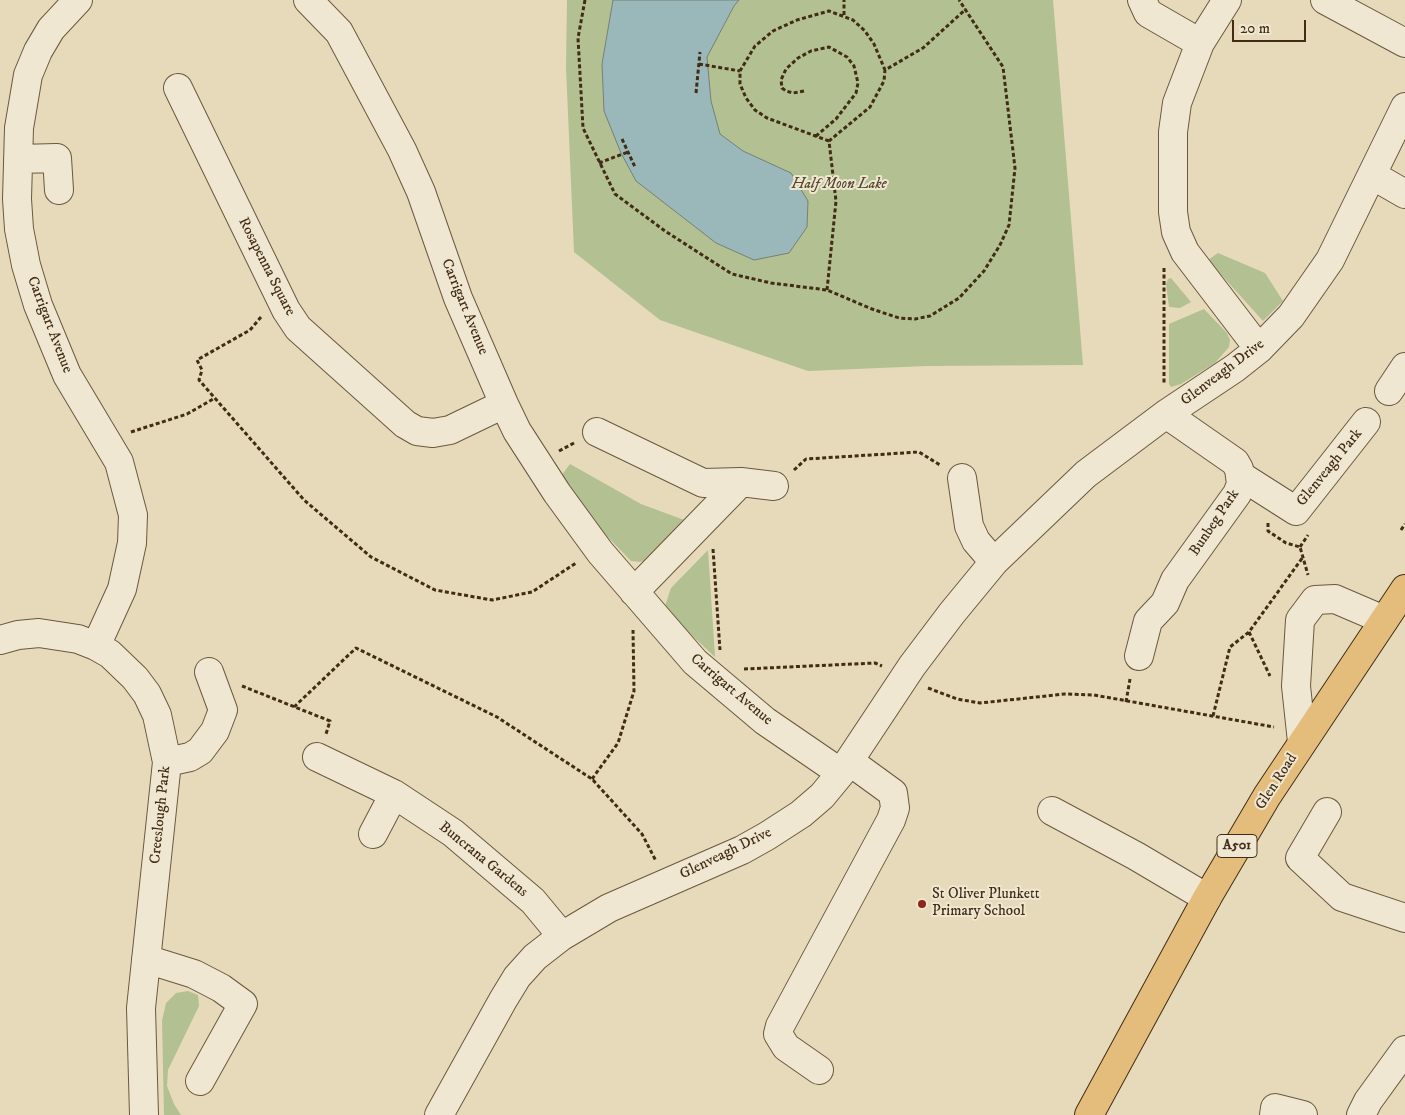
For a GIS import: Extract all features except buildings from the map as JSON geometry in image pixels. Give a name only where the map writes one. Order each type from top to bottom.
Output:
[{"type":"main road","name":"Glen Road","points":[[1089,1115],[1207,898],[1302,737],[1405,588]]},
{"type":"street","name":"Carrigart Avenue","points":[[78,0],[51,29],[38,51],[28,75],[22,99],[17,199],[19,229],[26,265],[38,305],[67,375],[119,462],[133,515],[132,543],[122,589],[96,646]]},
{"type":"street","points":[[1142,0],[1148,13],[1200,43]]},
{"type":"street","points":[[1227,0],[1200,43],[1177,103],[1173,132],[1172,212],[1176,232],[1185,252],[1260,349]]},
{"type":"street","points":[[1325,0],[1405,44]]},
{"type":"street","name":"Carrigart Avenue","points":[[316,3],[339,32],[402,150],[421,192],[458,298],[504,404],[536,462],[595,546],[695,662],[765,721],[893,793],[895,808],[891,820],[780,1026],[778,1034],[786,1047],[819,1070]]},
{"type":"street","name":"Rosapenna Square","points":[[178,88],[279,296],[298,328],[406,424],[417,431],[433,433],[450,430],[504,404]]},
{"type":"street","name":"Glenveagh Drive","points":[[439,1115],[517,978],[535,957],[562,936],[609,908],[768,836],[808,808],[822,796],[845,767],[906,676],[952,613],[994,562],[1086,474],[1260,349],[1291,316],[1312,288],[1344,233],[1405,107]]},
{"type":"street","points":[[18,159],[57,158],[59,190]]},
{"type":"street","points":[[1372,174],[1405,194]]},
{"type":"street","points":[[1389,390],[1405,367]]},
{"type":"street","name":"Bunbeg Park","points":[[1139,656],[1148,620],[1165,603],[1175,580],[1237,494],[1241,476],[1235,462],[1170,412]]},
{"type":"street","name":"Glenveagh Park","points":[[1241,476],[1296,511],[1366,422]]},
{"type":"street","points":[[597,432],[704,483],[741,482],[774,486]]},
{"type":"street","points":[[962,478],[969,526],[976,541],[994,562]]},
{"type":"street","points":[[639,598],[711,513],[741,482]]},
{"type":"street","points":[[1302,737],[1296,686],[1300,620],[1315,600],[1335,599],[1384,620]]},
{"type":"street","name":"Creeslough Park","points":[[0,640],[18,635],[40,633],[78,639],[96,646],[120,663],[146,694],[157,714],[167,762],[141,1008],[144,1115]]},
{"type":"street","points":[[167,762],[190,757],[200,751],[215,731],[224,710],[209,672]]},
{"type":"street","name":"Buncrana Gardens","points":[[317,757],[394,794],[453,834],[534,901],[562,936]]},
{"type":"street","points":[[374,834],[394,794]]},
{"type":"street","points":[[1052,811],[1136,856],[1207,898]]},
{"type":"street","points":[[1327,812],[1300,858],[1342,897],[1405,918]]},
{"type":"street","points":[[146,959],[194,974],[221,988],[243,1004],[200,1081]]},
{"type":"street","points":[[1361,1115],[1368,1101],[1405,1050]]},
{"type":"street","points":[[1274,1115],[1275,1108],[1303,1115]]},
{"type":"path","points":[[585,0],[578,38],[583,128],[616,194],[665,231],[732,274],[772,283],[828,290],[872,309],[899,318],[915,319],[930,316],[959,298],[984,271],[1000,246],[1009,225],[1016,168],[1003,67],[959,0]]},
{"type":"path","points":[[844,0],[844,15]]},
{"type":"path","points":[[885,70],[923,48],[966,9]]},
{"type":"path","points":[[829,11],[844,15],[864,30],[874,44],[885,70],[884,81],[870,107],[829,141],[775,121],[755,110],[746,98],[740,84],[740,71],[755,46],[773,31],[797,20],[829,11]]},
{"type":"path","points":[[804,90],[793,93],[786,92],[782,88],[781,80],[792,64],[811,51],[829,47],[838,50],[854,66],[858,83],[856,94],[836,119],[816,136]]},
{"type":"path","points":[[696,93],[700,52]]},
{"type":"path","points":[[699,64],[740,71]]},
{"type":"path","points":[[622,139],[635,167]]},
{"type":"path","points":[[828,290],[836,201],[829,141]]},
{"type":"path","points":[[599,163],[628,152]]},
{"type":"path","points":[[1170,412],[1164,387],[1163,271],[1176,232]]},
{"type":"path","points":[[279,296],[250,330],[197,360],[202,370],[199,380],[304,500],[371,557],[435,590],[492,600],[532,592],[576,563],[595,546]]},
{"type":"path","points":[[106,438],[187,414],[215,398]]},
{"type":"path","points":[[536,462],[597,432]]},
{"type":"path","points":[[774,486],[806,459],[919,452],[962,478]]},
{"type":"path","points":[[711,513],[720,652],[715,679],[744,669],[875,663],[906,676],[935,692],[956,699],[980,703],[1065,694],[1094,695],[1213,716],[1302,737]]},
{"type":"path","points":[[1401,530],[1405,524]]},
{"type":"path","points":[[1213,716],[1230,647],[1249,632],[1303,557],[1300,547],[1286,544],[1268,531]]},
{"type":"path","points":[[592,779],[618,742],[634,691],[633,630],[639,598]]},
{"type":"path","points":[[1249,632],[1269,676],[1296,686]]},
{"type":"path","points":[[294,706],[356,648],[497,717],[592,779],[642,834],[667,883]]},
{"type":"path","points":[[209,672],[330,721],[317,757]]},
{"type":"green space","name":"Half Moon Lake","points":[[567,0],[1053,0],[1083,365],[927,366],[808,371],[660,320],[574,252],[566,67]]},
{"type":"green space","points":[[1218,253],[1265,273],[1283,301],[1263,321],[1208,260]]},
{"type":"green space","points":[[1171,278],[1191,302],[1180,308],[1169,307],[1166,284],[1168,279]]},
{"type":"green space","points":[[1204,309],[1227,333],[1230,340],[1229,347],[1215,363],[1181,384],[1171,387],[1169,384],[1169,324]]},
{"type":"green space","points":[[570,464],[641,504],[687,521],[650,559],[640,562],[631,561],[602,531],[561,476]]},
{"type":"green space","points":[[708,550],[715,657],[668,613],[665,606],[671,588]]},
{"type":"green space","points":[[188,991],[198,995],[199,1006],[168,1070],[167,1086],[174,1104],[181,1115],[164,1115],[162,1021],[166,1003],[176,993]]},
{"type":"water","name":"Half Moon Lake","points":[[613,0],[739,0],[707,57],[711,101],[720,134],[743,151],[791,173],[808,201],[807,227],[789,253],[754,260],[716,243],[636,181],[621,153],[604,111],[602,64]]},
{"type":"place","name":"St Oliver Plunkett Primary School","points":[[922,904]]}]
